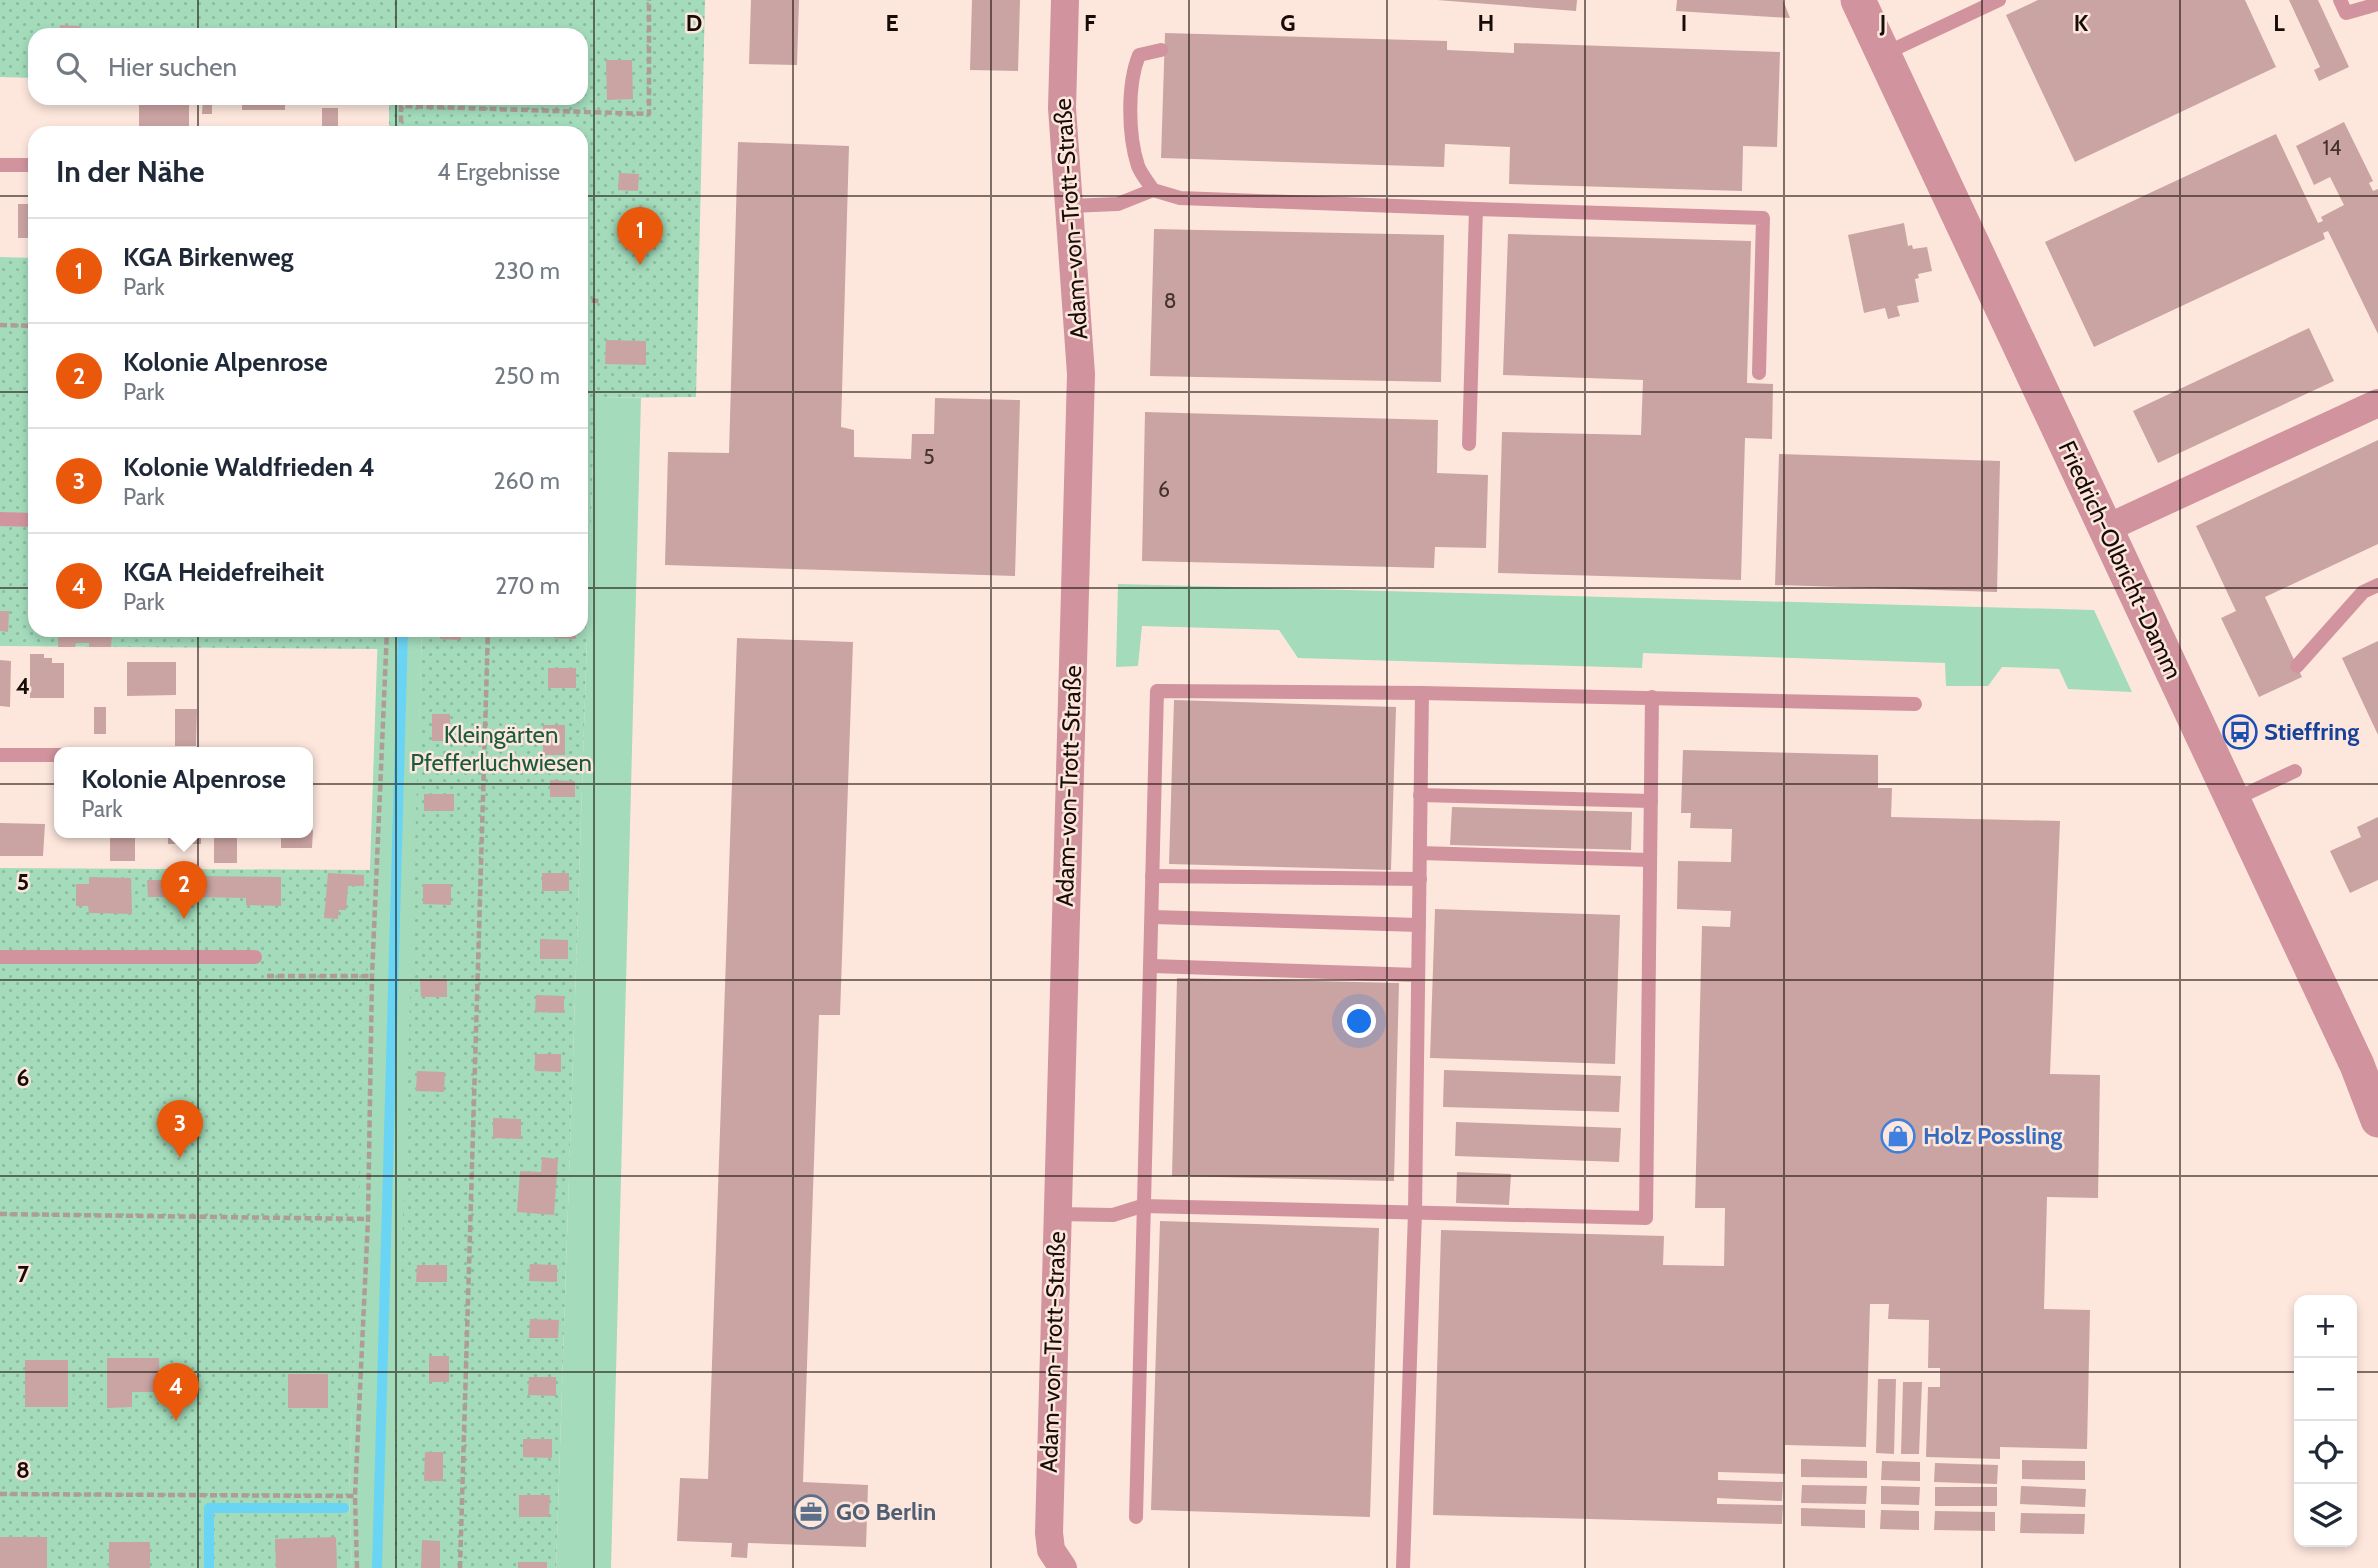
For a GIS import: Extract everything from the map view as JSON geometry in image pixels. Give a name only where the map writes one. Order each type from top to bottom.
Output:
[{"type":"street","name":"Adam-von-Trott-Straße","points":[[1063,1568],[1051,1550],[1049,1533],[1081,374],[1062,108],[1065,0]]},
{"type":"street","name":"Friedrich-Olbricht-Damm","points":[[1858,0],[2357,1065],[2378,1120]]},
{"type":"street","points":[[2105,529],[2378,403]]},
{"type":"lane","points":[[1884,54],[1999,0]]},
{"type":"lane","points":[[2340,0],[2346,13],[2378,4]]},
{"type":"lane","points":[[1153,190],[1139,167],[1131,98],[1133,72],[1139,55],[1161,50]]},
{"type":"lane","points":[[0,165],[28,165]]},
{"type":"lane","points":[[1070,206],[1118,204],[1153,190],[1180,198],[1763,218],[1759,373]]},
{"type":"lane","points":[[1469,444],[1476,209]]},
{"type":"lane","points":[[0,519],[28,520]]},
{"type":"lane","points":[[2297,666],[2362,592],[2378,585]]},
{"type":"lane","points":[[1136,1517],[1157,691],[1422,693],[1915,704]]},
{"type":"lane","points":[[1403,1568],[1415,1212],[1422,693]]},
{"type":"lane","points":[[1057,1214],[1113,1215],[1142,1206],[1646,1218],[1653,697]]},
{"type":"lane","points":[[0,755],[54,755]]},
{"type":"lane","points":[[2232,800],[2295,771]]},
{"type":"lane","points":[[1420,795],[1651,801]]},
{"type":"lane","points":[[1420,853],[1650,860]]},
{"type":"lane","points":[[1152,876],[1420,879]]},
{"type":"lane","points":[[1153,917],[1419,925]]},
{"type":"lane","points":[[0,957],[255,957]]},
{"type":"lane","points":[[1152,966],[1418,975]]},
{"type":"path","points":[[401,126],[401,106],[649,114],[649,0]]},
{"type":"path","points":[[588,300],[600,301]]},
{"type":"path","points":[[0,325],[28,326]]},
{"type":"path","points":[[357,1568],[355,1496],[368,1219],[372,976],[387,637]]},
{"type":"path","points":[[460,1568],[488,637]]},
{"type":"path","points":[[0,1214],[368,1219]]},
{"type":"path","points":[[0,1494],[355,1496]]},
{"type":"green space","name":"Kleingärten Pfefferluchwiesen","points":[[0,0],[705,0],[696,397],[595,398],[588,608],[588,126],[389,126],[389,105],[588,105],[588,28],[28,28],[28,78],[0,77]]},
{"type":"green space","points":[[0,257],[28,258],[28,637],[378,637],[378,649],[0,646]]},
{"type":"green space","points":[[595,398],[641,398],[611,1568],[556,1568],[588,637]]},
{"type":"green space","points":[[1118,584],[2094,610],[2132,692],[2068,689],[2059,669],[2002,667],[1988,686],[1946,686],[1945,663],[1643,653],[1642,668],[1298,658],[1279,630],[1142,626],[1138,666],[1116,667]]},
{"type":"green space","points":[[378,637],[422,637],[395,1568],[352,1568],[349,1494]]},
{"type":"green space","name":"Kleingärten Pfefferluchwiesen","points":[[422,637],[587,637],[556,1568],[395,1568],[396,1434]]},
{"type":"green space","points":[[0,868],[371,870],[349,1494],[352,1568],[0,1568]]},
{"type":"building","points":[[751,0],[799,0],[797,65],[749,64]]},
{"type":"building","points":[[972,0],[1020,0],[1018,71],[970,70]]},
{"type":"building","points":[[1437,0],[1577,0],[1576,11]]},
{"type":"building","points":[[1677,0],[1783,0],[1790,18],[1676,11]]},
{"type":"building","points":[[2038,0],[2245,0],[2276,67],[2075,162],[2006,15]]},
{"type":"building","points":[[2289,0],[2318,0],[2349,67],[2319,81],[2314,70],[2320,67]]},
{"type":"building","points":[[60,25],[81,26],[81,28],[60,28]]},
{"type":"building","points":[[1165,33],[1447,41],[1447,50],[1514,53],[1514,43],[1780,52],[1777,147],[1743,146],[1742,191],[1509,184],[1510,147],[1445,144],[1444,167],[1161,158]]},
{"type":"building","points":[[606,60],[632,60],[633,99],[607,100]]},
{"type":"building","points":[[139,105],[189,105],[189,126],[139,126]]},
{"type":"building","points":[[203,105],[212,105],[212,114],[202,114]]},
{"type":"building","points":[[242,105],[285,105],[285,110],[242,110]]},
{"type":"building","points":[[322,108],[338,108],[338,126],[322,126]]},
{"type":"building","points":[[2344,122],[2373,181],[2369,183],[2373,191],[2378,189],[2378,334],[2328,231],[2323,233],[2325,239],[2094,347],[2045,242],[2276,134],[2318,223],[2323,221],[2321,217],[2344,205],[2330,177],[2314,185],[2296,146]]},
{"type":"building","points":[[738,142],[849,146],[841,427],[854,430],[854,457],[911,459],[912,434],[934,434],[935,398],[1020,400],[1015,576],[665,565],[668,452],[729,453]]},
{"type":"building","points":[[619,173],[639,174],[638,191],[618,190]]},
{"type":"building","points":[[18,204],[28,204],[28,238],[18,238]]},
{"type":"building","points":[[1904,223],[1908,246],[1912,245],[1913,249],[1927,247],[1932,271],[1918,274],[1919,278],[1915,279],[1919,302],[1897,306],[1900,316],[1888,319],[1885,308],[1864,313],[1848,235]]},
{"type":"building","points":[[1154,229],[1444,235],[1441,382],[1150,376]]},
{"type":"building","points":[[1508,234],[1751,241],[1747,383],[1773,384],[1772,439],[1745,438],[1741,580],[1498,573],[1502,432],[1641,435],[1643,380],[1503,375]]},
{"type":"building","points":[[2309,328],[2334,381],[2158,463],[2133,411]]},
{"type":"building","points":[[606,340],[646,341],[646,365],[605,364]]},
{"type":"building","points":[[1145,412],[1438,420],[1437,473],[1488,475],[1486,548],[1435,547],[1434,568],[1142,561]]},
{"type":"building","points":[[2378,440],[2378,544],[2265,597],[2302,677],[2259,697],[2221,618],[2236,611],[2196,526]]},
{"type":"building","points":[[1779,454],[2000,461],[1997,592],[1775,585]]},
{"type":"building","points":[[0,611],[9,611],[8,632],[0,631]]},
{"type":"building","points":[[58,637],[112,637],[111,647],[89,647],[89,643],[76,643],[75,647],[58,647]]},
{"type":"building","points":[[440,637],[461,637],[461,640]]},
{"type":"building","points":[[576,637],[576,639],[554,638]]},
{"type":"building","points":[[737,638],[853,642],[840,1015],[819,1015],[803,1482],[868,1485],[866,1547],[748,1543],[747,1558],[731,1557],[732,1543],[677,1541],[680,1478],[708,1479]]},
{"type":"building","points":[[2378,641],[2378,735],[2342,658]]},
{"type":"building","points":[[30,654],[44,654],[44,658],[52,658],[52,663],[64,663],[64,698],[30,698]]},
{"type":"building","points":[[0,660],[11,661],[10,707],[0,706]]},
{"type":"building","points":[[127,662],[176,662],[176,695],[127,696]]},
{"type":"building","points":[[548,668],[576,668],[576,688],[548,688]]},
{"type":"building","points":[[1174,700],[1396,707],[1391,870],[1169,864]]},
{"type":"building","points":[[94,707],[106,707],[106,734],[94,734]]},
{"type":"building","points":[[175,709],[197,709],[196,746],[175,746]]},
{"type":"building","points":[[432,714],[450,714],[450,741],[432,741]]},
{"type":"building","points":[[543,725],[565,725],[565,755],[543,755]]},
{"type":"building","name":"Holz Possling","points":[[1683,750],[1878,755],[1878,788],[1892,788],[1891,817],[2060,821],[2050,1074],[2100,1075],[2098,1198],[2047,1197],[2044,1309],[2090,1310],[2087,1449],[2000,1447],[2000,1459],[1926,1457],[1928,1387],[1940,1387],[1940,1368],[1928,1368],[1929,1320],[1888,1319],[1889,1304],[1870,1304],[1866,1447],[1785,1445],[1785,1474],[1718,1472],[1718,1480],[1783,1482],[1782,1501],[1717,1498],[1717,1504],[1783,1505],[1782,1524],[1433,1515],[1441,1230],[1664,1236],[1663,1265],[1724,1266],[1725,1208],[1695,1208],[1702,926],[1730,927],[1731,911],[1677,909],[1678,861],[1731,862],[1732,829],[1690,828],[1691,813],[1681,813]]},
{"type":"building","points":[[550,780],[575,781],[575,797],[550,797]]},
{"type":"building","points":[[424,794],[454,794],[454,811],[424,811]]},
{"type":"building","points":[[1452,807],[1632,812],[1631,850],[1450,845]]},
{"type":"building","points":[[2378,817],[2378,880],[2350,893],[2330,851],[2361,837],[2357,827]]},
{"type":"building","points":[[0,823],[45,824],[43,856],[0,856]]},
{"type":"building","points":[[110,838],[135,838],[135,861],[110,861]]},
{"type":"building","points":[[168,838],[201,838],[201,844],[168,844]]},
{"type":"building","points":[[214,838],[237,838],[237,863],[214,863]]},
{"type":"building","points":[[281,838],[313,838],[312,848],[281,848]]},
{"type":"building","points":[[328,873],[364,875],[364,886],[348,886],[346,910],[339,910],[338,919],[324,918]]},
{"type":"building","points":[[542,873],[569,873],[569,891],[542,891]]},
{"type":"building","points":[[197,876],[281,877],[281,906],[246,905],[246,898],[196,897]]},
{"type":"building","points":[[89,877],[131,878],[132,914],[89,913],[88,906],[76,906],[76,884],[89,884]]},
{"type":"building","points":[[147,880],[166,880],[165,897],[148,897]]},
{"type":"building","points":[[423,884],[451,884],[451,905],[423,904]]},
{"type":"building","points":[[1435,909],[1620,915],[1615,1064],[1430,1058]]},
{"type":"building","points":[[540,939],[568,940],[568,959],[540,959]]},
{"type":"building","points":[[1177,978],[1399,983],[1394,1181],[1172,1176]]},
{"type":"building","points":[[420,979],[447,979],[447,997],[421,997]]},
{"type":"building","points":[[536,995],[564,996],[564,1013],[535,1012]]},
{"type":"building","points":[[535,1054],[561,1054],[561,1072],[535,1071]]},
{"type":"building","points":[[1444,1070],[1621,1076],[1619,1112],[1443,1107]]},
{"type":"building","points":[[417,1071],[445,1072],[444,1092],[416,1091]]},
{"type":"building","points":[[493,1118],[521,1119],[521,1139],[493,1138]]},
{"type":"building","points":[[1456,1122],[1621,1128],[1619,1162],[1455,1156]]},
{"type":"building","points":[[542,1157],[558,1159],[554,1215],[517,1212],[520,1171],[541,1172]]},
{"type":"building","points":[[1457,1172],[1511,1174],[1509,1205],[1456,1203]]},
{"type":"building","points":[[1160,1221],[1379,1228],[1370,1517],[1151,1510]]},
{"type":"building","points":[[530,1264],[557,1265],[557,1282],[529,1281]]},
{"type":"building","points":[[417,1265],[447,1265],[447,1282],[416,1282]]},
{"type":"building","points":[[530,1319],[559,1320],[558,1338],[529,1338]]},
{"type":"building","points":[[429,1356],[449,1356],[449,1382],[429,1382]]},
{"type":"building","points":[[107,1358],[159,1358],[160,1392],[132,1392],[132,1407],[107,1408]]},
{"type":"building","points":[[25,1360],[68,1360],[68,1407],[25,1407]]},
{"type":"building","points":[[288,1374],[328,1374],[328,1408],[288,1408]]},
{"type":"building","points":[[529,1377],[556,1377],[556,1396],[528,1395]]},
{"type":"building","points":[[1878,1379],[1896,1379],[1894,1454],[1876,1453]]},
{"type":"building","points":[[1903,1382],[1922,1382],[1919,1454],[1901,1454]]},
{"type":"building","points":[[523,1439],[552,1439],[552,1458],[523,1457]]},
{"type":"building","points":[[425,1452],[443,1452],[443,1481],[424,1481]]},
{"type":"building","points":[[1801,1459],[1867,1461],[1867,1478],[1801,1477]]},
{"type":"building","points":[[2022,1460],[2085,1461],[2085,1480],[2022,1479]]},
{"type":"building","points":[[1882,1461],[1920,1462],[1920,1481],[1881,1480]]},
{"type":"building","points":[[1935,1463],[1998,1465],[1997,1484],[1934,1482]]},
{"type":"building","points":[[1802,1485],[1867,1486],[1866,1504],[1801,1503]]},
{"type":"building","points":[[1881,1486],[1920,1487],[1919,1505],[1881,1504]]},
{"type":"building","points":[[2021,1486],[2086,1489],[2085,1507],[2020,1504]]},
{"type":"building","points":[[1935,1487],[1997,1487],[1997,1506],[1935,1506]]},
{"type":"building","points":[[519,1495],[550,1495],[549,1517],[519,1517]]},
{"type":"building","points":[[1801,1508],[1865,1510],[1865,1528],[1801,1526]]},
{"type":"building","points":[[1881,1510],[1919,1511],[1919,1530],[1880,1529]]},
{"type":"building","points":[[1935,1511],[1995,1512],[1995,1531],[1934,1530]]},
{"type":"building","points":[[2021,1513],[2085,1514],[2084,1534],[2020,1533]]},
{"type":"building","points":[[0,1537],[47,1537],[47,1568],[0,1568]]},
{"type":"building","points":[[336,1537],[337,1568],[276,1568],[275,1539]]},
{"type":"building","points":[[422,1540],[440,1541],[440,1568],[421,1568]]},
{"type":"building","points":[[109,1542],[150,1542],[150,1568],[109,1568]]},
{"type":"building","points":[[518,1562],[547,1562],[547,1568],[518,1568]]},
{"type":"waterway","points":[[377,1568],[403,637]]},
{"type":"waterway","points":[[209,1568],[209,1508],[344,1508]]},
{"type":"place","name":"KGA Birkenweg","points":[[640,265]]},
{"type":"place","name":"Stieffring","points":[[2240,732]]},
{"type":"place","name":"Kolonie Alpenrose","points":[[184,919]]},
{"type":"place","name":"Holz Possling","points":[[1898,1136]]},
{"type":"place","name":"Kolonie Waldfrieden 4","points":[[180,1158]]},
{"type":"place","name":"KGA Heidefreiheit","points":[[176,1421]]},
{"type":"place","name":"GO Berlin","points":[[811,1512]]}]
